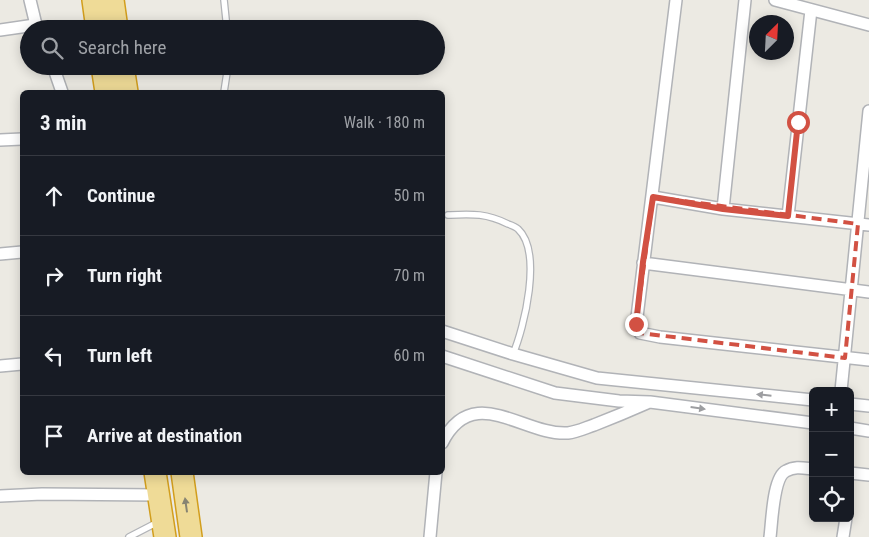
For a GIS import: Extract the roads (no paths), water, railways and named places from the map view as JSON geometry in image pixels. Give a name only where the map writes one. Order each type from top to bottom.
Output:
[{"type":"highway","points":[[93,0],[96,20]]},
{"type":"highway","points":[[113,0],[116,20]]},
{"type":"highway","points":[[103,75],[106,90]]},
{"type":"highway","points":[[124,75],[127,90]]},
{"type":"highway","points":[[155,475],[159,528]]},
{"type":"highway","points":[[182,475],[191,537]]},
{"type":"street","points":[[30,0],[34,20]]},
{"type":"street","points":[[676,0],[636,324],[640,332],[660,337],[869,360]]},
{"type":"street","points":[[723,209],[745,0]]},
{"type":"street","points":[[775,0],[869,25]]},
{"type":"street","points":[[788,216],[810,10]]},
{"type":"street","points":[[0,30],[20,28]]},
{"type":"street","points":[[56,75],[61,90]]},
{"type":"street","points":[[841,387],[852,290],[863,224],[869,111]]},
{"type":"street","points":[[0,140],[20,139]]},
{"type":"street","points":[[653,197],[723,209],[863,224]]},
{"type":"street","points":[[0,254],[20,252]]},
{"type":"street","points":[[643,262],[869,292]]},
{"type":"street","points":[[445,332],[597,378],[809,400]]},
{"type":"street","points":[[445,357],[554,393],[619,401],[650,402],[809,422]]},
{"type":"street","points":[[0,366],[20,364]]},
{"type":"street","points":[[650,402],[655,384]]},
{"type":"street","points":[[445,439],[454,426],[469,415],[477,413],[488,413],[506,417],[546,431],[565,433],[574,432],[650,402]]},
{"type":"street","points":[[854,404],[869,406]]},
{"type":"street","points":[[854,429],[869,431]]},
{"type":"street","points":[[770,537],[777,482],[784,471],[797,467],[809,468]]},
{"type":"street","points":[[430,537],[436,475]]},
{"type":"street","points":[[854,476],[869,475]]},
{"type":"street","points":[[0,496],[42,494],[158,495]]},
{"type":"street","points":[[843,537],[845,522]]},
{"type":"lane","points":[[224,0],[226,20]]},
{"type":"lane","points":[[224,90],[227,75]]},
{"type":"lane","points":[[448,215],[492,216],[518,228],[526,242],[531,260],[528,297],[520,338],[513,354]]},
{"type":"lane","points":[[129,537],[159,528]]}]
